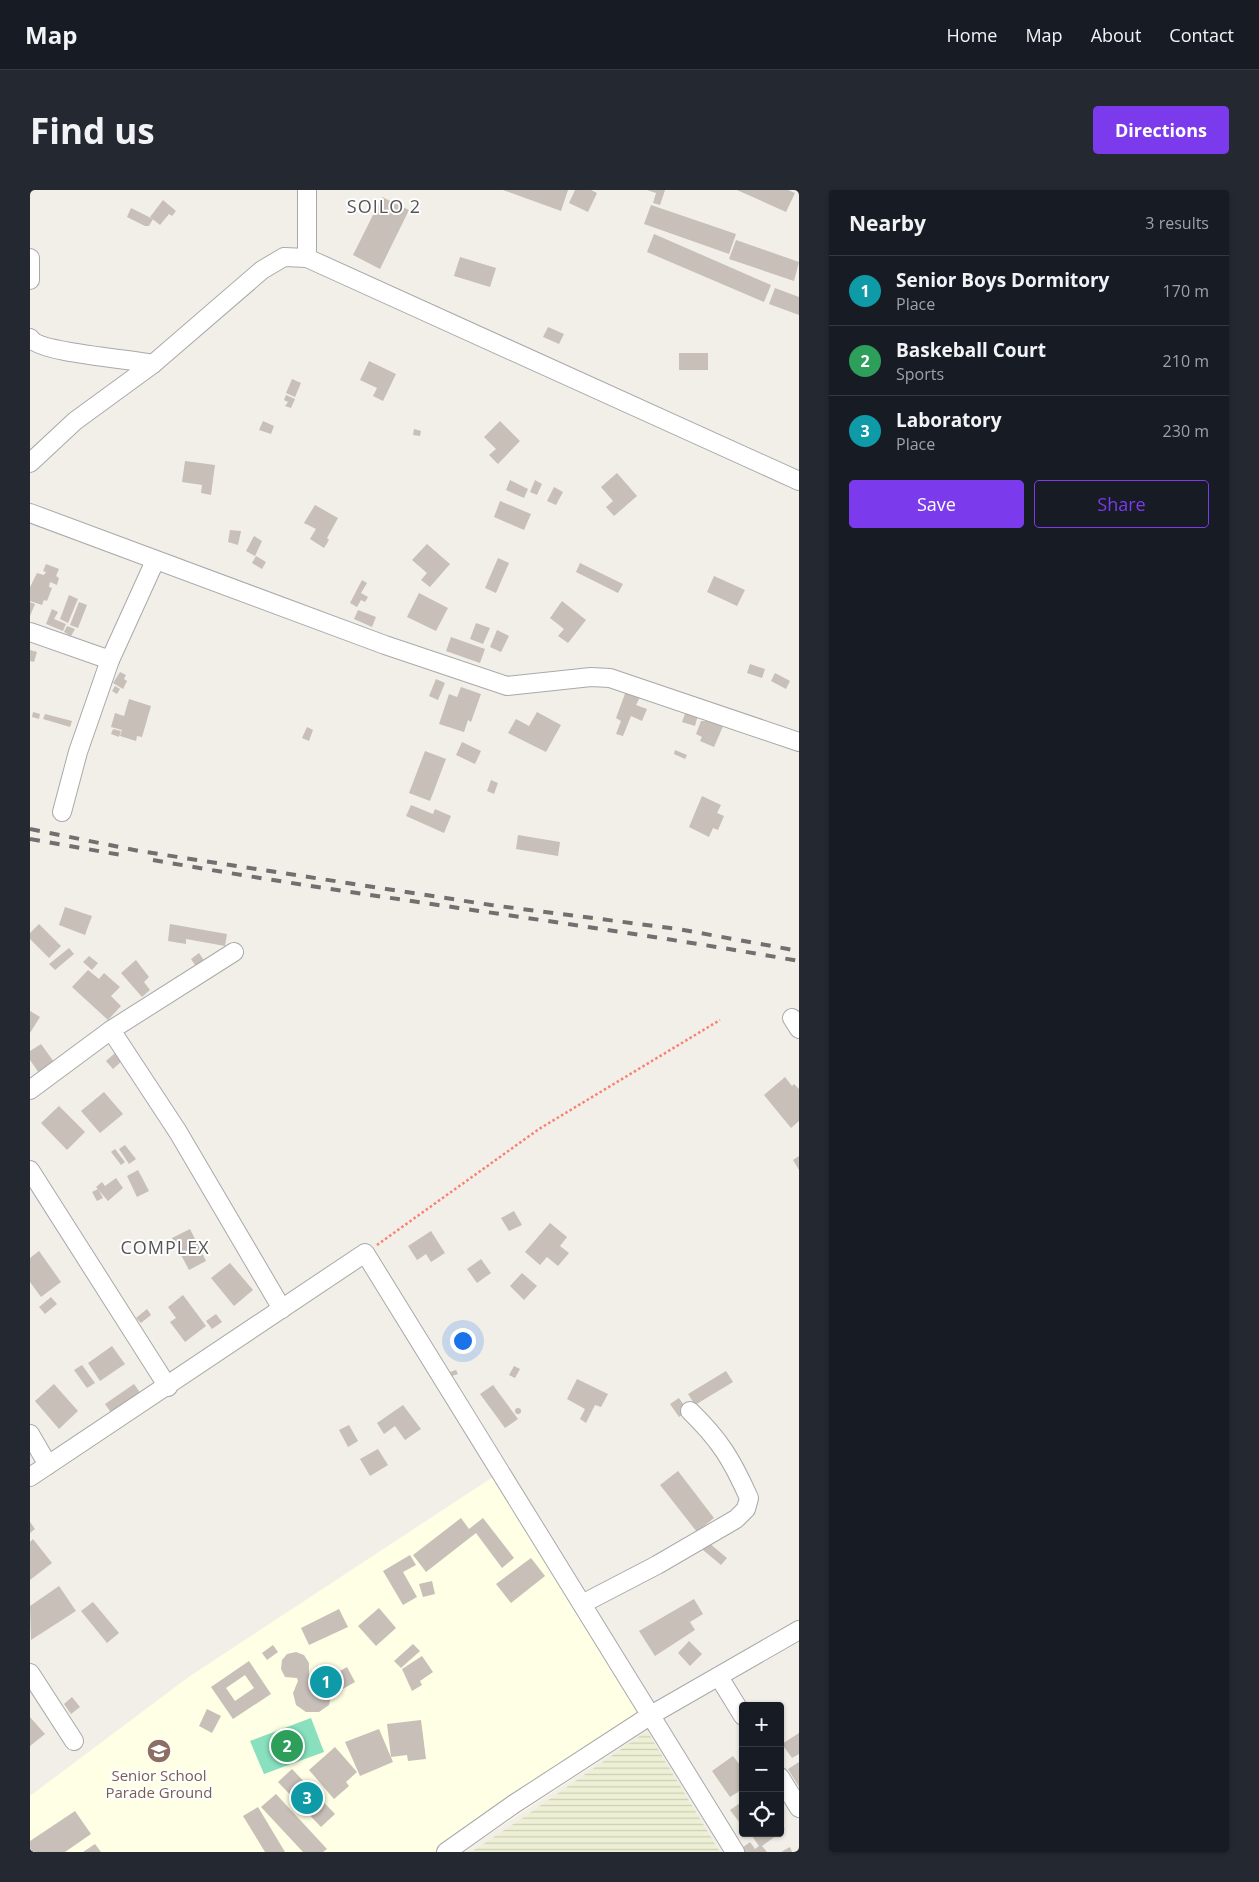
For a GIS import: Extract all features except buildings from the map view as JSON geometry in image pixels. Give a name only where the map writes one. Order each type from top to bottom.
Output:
[{"type":"street","points":[[307,190],[307,258]]},
{"type":"street","points":[[30,258],[30,280]]},
{"type":"street","points":[[30,463],[75,421],[153,364],[262,270],[284,258],[307,258],[799,481]]},
{"type":"street","points":[[30,338],[43,347],[65,352],[153,364]]},
{"type":"street","points":[[30,513],[385,645],[507,686],[591,677],[610,678],[799,742]]},
{"type":"street","points":[[62,812],[78,752],[110,660],[155,561]]},
{"type":"street","points":[[30,632],[110,660]]},
{"type":"street","points":[[30,1090],[111,1030],[234,952]]},
{"type":"street","points":[[111,1030],[178,1132],[282,1309]]},
{"type":"street","points":[[30,1170],[168,1387]]},
{"type":"street","points":[[30,1477],[168,1387],[365,1253],[735,1852]]},
{"type":"street","points":[[582,1604],[736,1519],[746,1509],[750,1498],[729,1456],[707,1428],[690,1411]]},
{"type":"street","points":[[30,1434],[48,1465]]},
{"type":"street","points":[[446,1852],[514,1804],[651,1716],[799,1630]]},
{"type":"street","points":[[30,1673],[74,1740]]},
{"type":"street","points":[[719,1677],[739,1710]]},
{"type":"street","points":[[784,1784],[799,1808]]},
{"type":"path","points":[[365,1253],[539,1129],[720,1020]]},
{"type":"shaded area","points":[[496,1475],[652,1726],[462,1852],[30,1852],[30,1796],[190,1676]]},
{"type":"shaded area","points":[[647,1731],[720,1852],[471,1852],[521,1819]]},
{"type":"green space","points":[[311,1718],[324,1752],[264,1774],[250,1741]]},
{"type":"railway","points":[[30,829],[139,851],[491,905],[678,929],[799,951]]},
{"type":"railway","points":[[30,839],[121,855]]},
{"type":"railway","points":[[153,860],[799,961]]},
{"type":"place","name":"Senior Boys Dormitory","points":[[326,1682]]},
{"type":"place","name":"Baskeball Court","points":[[287,1746]]},
{"type":"place","name":"Senior School Parade Ground","points":[[159,1751]]},
{"type":"place","name":"Laboratory","points":[[307,1798]]},
{"type":"district","name":"SOILO 2","points":[[384,206]]},
{"type":"district","name":"COMPLEX","points":[[165,1247]]}]
